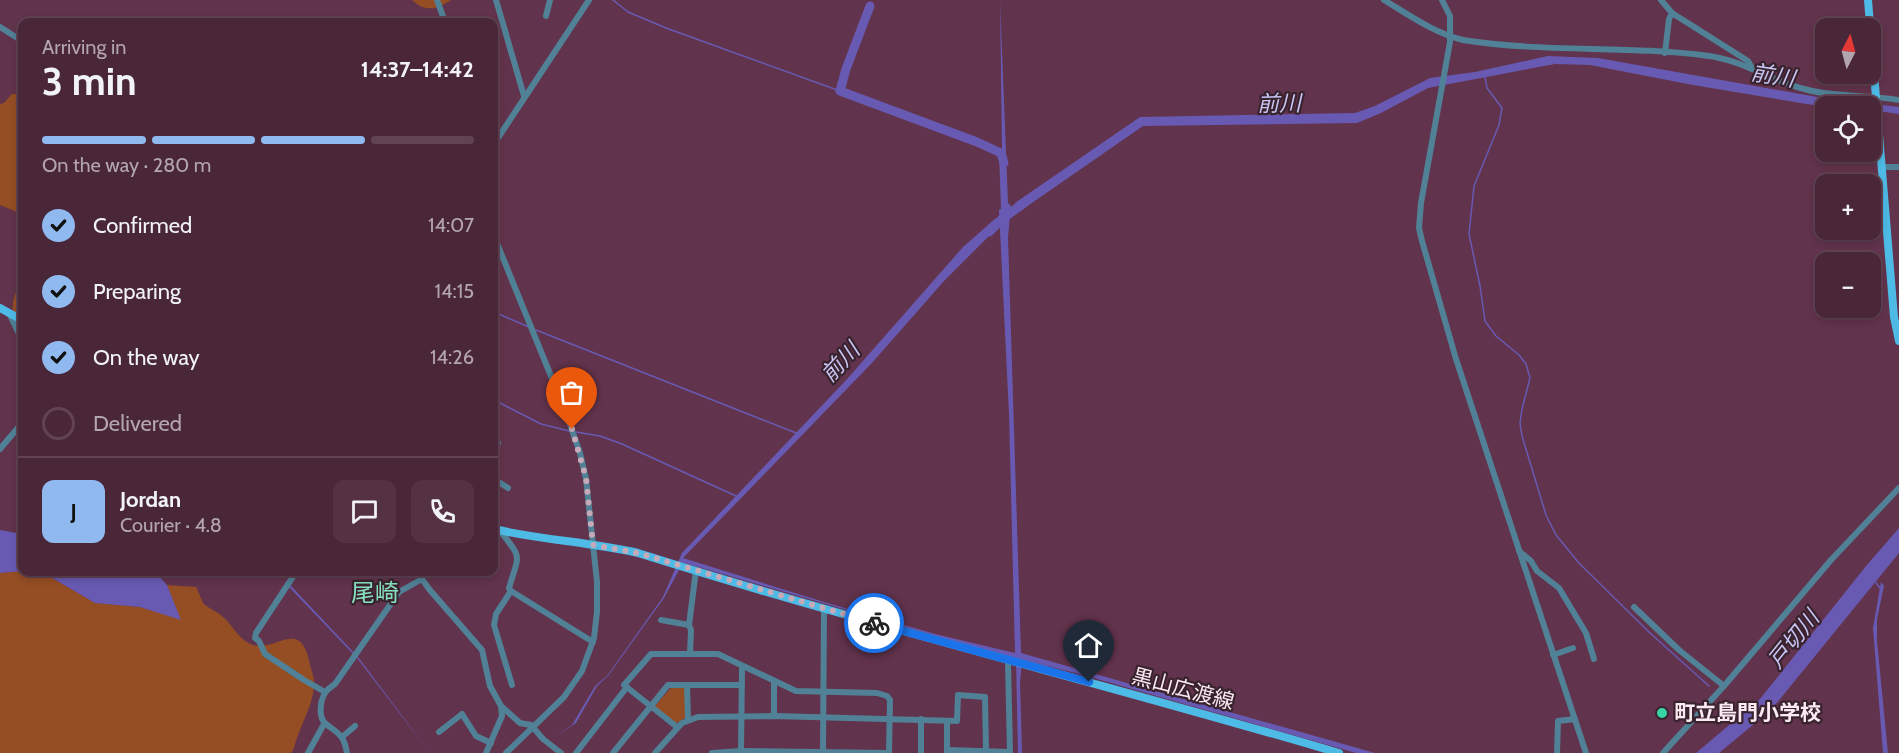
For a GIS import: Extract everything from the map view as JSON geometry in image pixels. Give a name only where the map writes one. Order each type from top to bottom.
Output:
[{"type":"main road","points":[[1868,0],[1877,96]]},
{"type":"main road","points":[[1881,153],[1894,317],[1899,341]]},
{"type":"main road","points":[[0,308],[18,318]]},
{"type":"main road","name":"黒山広渡線","points":[[498,530],[638,553],[824,609],[1008,661],[1196,710],[1339,753]]},
{"type":"street","points":[[437,0],[444,18]]},
{"type":"street","points":[[496,0],[524,96]]},
{"type":"street","points":[[546,16],[550,0]]},
{"type":"street","points":[[498,138],[589,0]]},
{"type":"street","points":[[1384,0],[1450,37],[1482,44],[1552,49],[1594,48],[1711,56],[1751,66],[1773,79],[1811,91],[1858,96]]},
{"type":"street","points":[[1442,0],[1450,16],[1450,37],[1421,203],[1419,228],[1456,359],[1586,753]]},
{"type":"street","points":[[1661,0],[1672,13],[1748,61],[1751,66]]},
{"type":"street","points":[[1665,53],[1672,13]]},
{"type":"street","points":[[0,27],[18,38]]},
{"type":"street","points":[[1881,98],[1899,100]]},
{"type":"street","points":[[1882,167],[1899,167]]},
{"type":"street","points":[[498,246],[577,445],[586,478],[597,582],[597,612],[593,642],[582,671],[564,697],[506,753]]},
{"type":"street","points":[[9,313],[18,332]]},
{"type":"street","points":[[0,449],[18,428]]},
{"type":"street","points":[[498,482],[508,488]]},
{"type":"street","points":[[1663,753],[1724,686],[1831,560],[1899,488]]},
{"type":"street","points":[[498,531],[516,550],[518,557],[509,588],[511,591],[593,642]]},
{"type":"street","points":[[1519,551],[1563,594],[1586,633],[1594,659]]},
{"type":"street","points":[[690,654],[691,630],[689,626],[696,570]]},
{"type":"street","points":[[293,576],[255,638],[259,641],[265,654],[326,692]]},
{"type":"street","points":[[347,753],[345,742],[338,731],[324,724],[321,717],[321,702],[399,592],[422,579],[482,650],[490,686],[501,706],[561,753]]},
{"type":"street","points":[[511,591],[496,614],[494,625],[512,684]]},
{"type":"street","points":[[1634,608],[1679,650],[1724,686]]},
{"type":"street","points":[[824,609],[824,752]]},
{"type":"street","points":[[661,620],[689,626]]},
{"type":"street","points":[[1553,655],[1573,648]]},
{"type":"street","points":[[677,727],[624,686],[648,655],[718,654],[796,691],[877,693],[887,696],[890,700],[889,753],[741,751],[712,753]]},
{"type":"street","points":[[947,721],[947,751],[1010,752],[1008,661]]},
{"type":"street","points":[[741,751],[742,666]]},
{"type":"street","points":[[774,681],[774,716]]},
{"type":"street","points":[[613,753],[668,685],[742,685]]},
{"type":"street","points":[[687,685],[687,720]]},
{"type":"street","points":[[576,753],[627,687]]},
{"type":"street","points":[[655,753],[677,727],[687,720],[698,717],[890,718],[957,722],[958,695],[985,697],[986,751]]},
{"type":"street","points":[[486,753],[501,722],[501,706]]},
{"type":"street","points":[[439,732],[462,714],[476,735],[491,743]]},
{"type":"street","points":[[921,719],[921,753]]},
{"type":"street","points":[[1557,753],[1558,721],[1575,719]]},
{"type":"street","points":[[308,753],[324,724]]},
{"type":"street","points":[[342,737],[356,726]]},
{"type":"shaded area","points":[[412,0],[451,0],[441,6],[427,8]]},
{"type":"shaded area","points":[[1000,0],[1008,203],[1011,206],[1008,237],[1021,653],[1375,753],[1356,753],[1076,673],[1022,660],[1020,683],[1022,753],[1018,753],[1016,659],[681,562],[664,598],[608,676],[597,686],[576,723],[552,739],[572,725],[595,686],[607,676],[663,597],[682,553],[848,378],[963,247],[996,218],[996,229],[944,281],[871,364],[683,558],[935,634],[1015,653],[1009,414],[999,210],[1001,209],[999,153],[1002,149]]},
{"type":"shaded area","points":[[1548,56],[1598,58],[1815,97],[1815,105],[1590,65],[1555,64],[1428,88],[1357,123],[1143,126],[1016,214],[1015,203],[1140,117],[1355,113],[1375,106],[1430,78],[1475,72]]},
{"type":"shaded area","points":[[12,94],[18,94],[18,212],[0,205],[0,104]]},
{"type":"shaded area","points":[[1881,105],[1899,107],[1899,114],[1881,111]]},
{"type":"shaded area","points":[[18,288],[18,326],[13,313]]},
{"type":"shaded area","points":[[1899,528],[1899,553],[1771,710],[1719,753],[1696,753],[1760,699]]},
{"type":"shaded area","points":[[0,530],[18,533],[18,571],[0,573]]},
{"type":"shaded area","points":[[18,571],[18,576],[49,576],[95,603],[140,607],[180,619],[167,585],[196,587],[204,604],[221,615],[248,643],[262,646],[287,639],[301,642],[306,650],[314,678],[314,687],[308,710],[291,753],[0,753],[0,573]]},
{"type":"shaded area","points":[[49,576],[159,576],[167,585],[181,620],[140,607],[95,603]]},
{"type":"shaded area","points":[[1881,582],[1884,586],[1877,619],[1877,641],[1888,753],[1883,753],[1873,628]]},
{"type":"shaded area","points":[[290,585],[358,657],[430,753],[357,658],[289,587]]},
{"type":"shaded area","points":[[686,687],[685,718],[675,724],[654,707],[671,688]]},
{"type":"waterway","points":[[613,0],[628,12],[666,28],[840,91]]},
{"type":"waterway","points":[[870,6],[840,91],[977,142],[1001,153],[1004,163]]},
{"type":"waterway","points":[[1485,77],[1487,88],[1502,108],[1499,125],[1474,186],[1469,234],[1485,321],[1496,336],[1519,355],[1526,364],[1530,378],[1520,423],[1546,515],[1556,535],[1579,563],[1649,632],[1709,686]]},
{"type":"waterway","name":"前川","points":[[989,232],[1024,203]]},
{"type":"waterway","points":[[498,314],[529,327]]},
{"type":"waterway","points":[[536,330],[796,433]]},
{"type":"waterway","points":[[498,402],[541,424],[569,431]]},
{"type":"waterway","points":[[576,432],[600,436],[622,444],[736,496]]},
{"type":"waterway","points":[[1874,580],[1880,588]]},
{"type":"way so far","points":[[572,429],[586,478],[593,545],[638,553],[874,623]]},
{"type":"place","name":"町立島門小学校","points":[[1662,713]]},
{"type":"district","name":"尾崎","points":[[375,593]]},
{"type":"route","points":[[874,623],[1089,682]]},
{"type":"water label","name":"戸切川","points":[[1793,639]]}]
